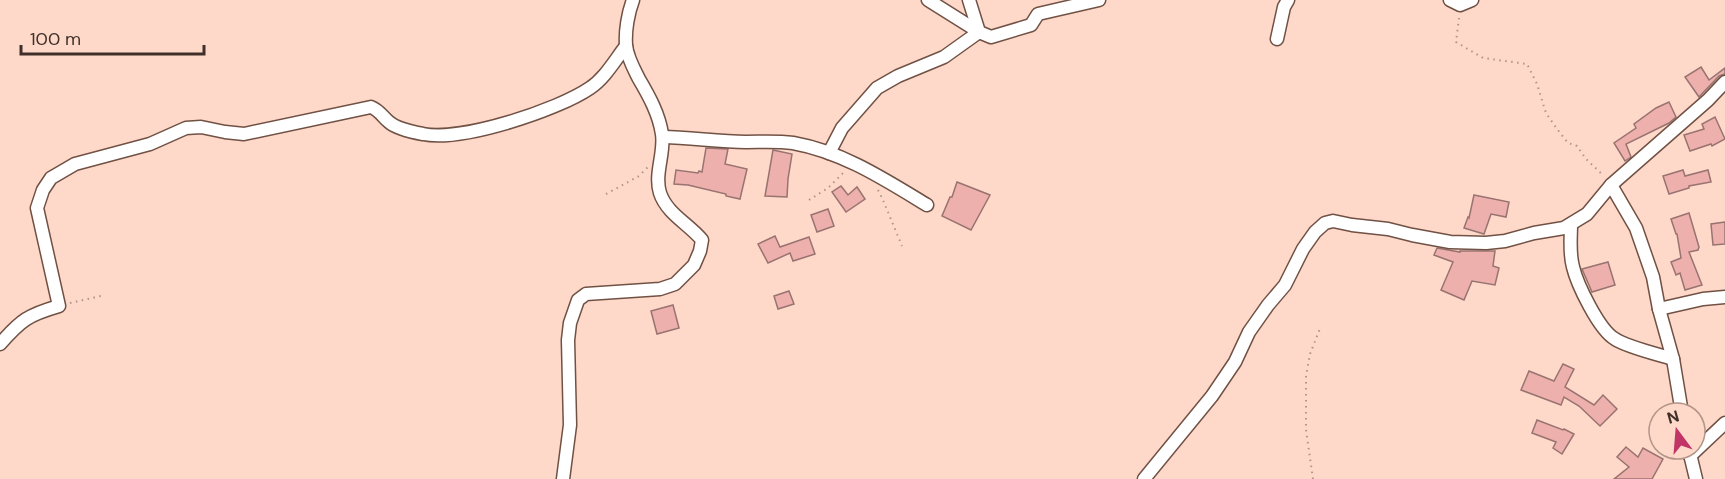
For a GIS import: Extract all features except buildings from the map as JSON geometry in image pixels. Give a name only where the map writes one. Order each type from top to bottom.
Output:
[{"type":"street","points":[[563,479],[570,425],[568,340],[570,323],[578,300],[586,294],[660,289],[675,284],[694,265],[702,240],[673,214],[660,194],[658,184],[663,136],[659,120],[631,64],[626,46],[627,25],[633,0]]},
{"type":"street","points":[[928,0],[991,37],[1032,25],[1038,14],[1036,0]]},
{"type":"street","points":[[969,0],[979,32]]},
{"type":"street","points":[[1038,14],[1099,0]]},
{"type":"street","points":[[1277,39],[1284,7],[1288,0]]},
{"type":"street","points":[[829,153],[842,128],[877,88],[898,76],[944,57],[979,32]]},
{"type":"street","points":[[0,344],[24,319],[59,306],[37,208],[43,190],[51,178],[75,164],[150,144],[186,128],[201,127],[244,134],[371,107],[390,123],[425,135],[477,131],[554,106],[591,88],[608,71],[626,46]]},
{"type":"street","points":[[1144,479],[1212,396],[1235,362],[1249,332],[1285,285],[1303,249],[1315,232],[1325,223],[1333,221],[1379,227],[1412,236],[1450,242],[1486,243],[1564,228],[1587,213],[1611,186],[1708,100],[1725,82]]},
{"type":"street","points":[[663,136],[792,143],[859,164],[927,205]]},
{"type":"street","points":[[1611,186],[1638,234],[1653,277],[1680,401]]},
{"type":"street","points":[[1570,224],[1573,267],[1587,300],[1600,322],[1613,339],[1672,359]]},
{"type":"street","points":[[1659,309],[1703,299],[1725,297]]},
{"type":"street","points":[[1707,438],[1725,423]]},
{"type":"street","points":[[1692,461],[1696,479]]},
{"type":"path","points":[[1461,2],[1456,42],[1483,57],[1527,64],[1537,84],[1546,113],[1557,129],[1568,143],[1577,146],[1611,186]]},
{"type":"path","points":[[606,194],[639,177],[662,152]]},
{"type":"path","points":[[809,200],[859,164],[883,200],[902,246]]},
{"type":"path","points":[[59,306],[105,295]]},
{"type":"path","points":[[1313,479],[1306,430],[1306,376],[1310,354],[1321,326]]}]
